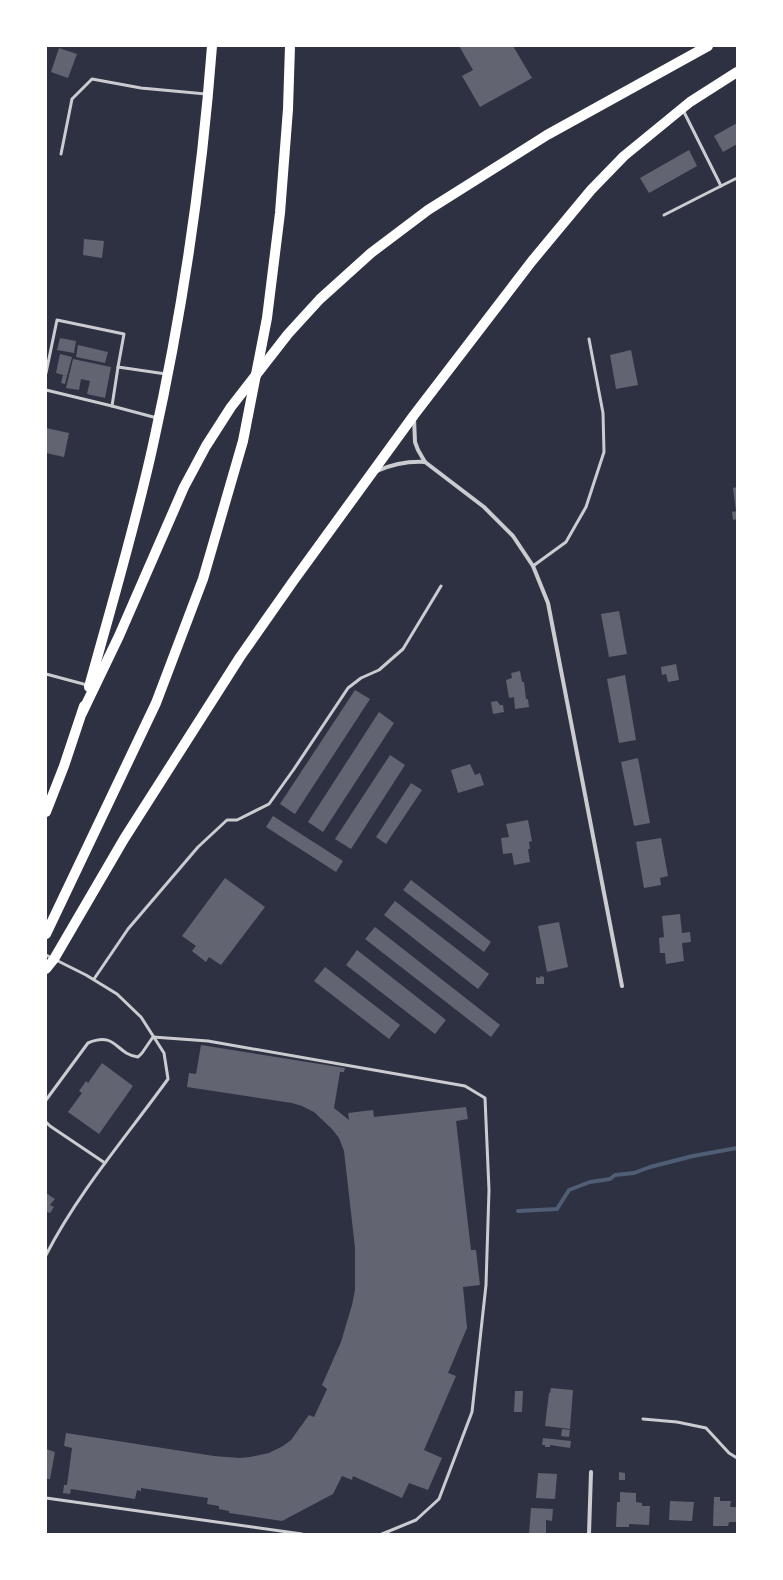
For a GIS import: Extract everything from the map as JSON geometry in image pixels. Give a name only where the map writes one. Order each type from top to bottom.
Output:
[{"type":"highway","points":[[46,812],[82,713],[131,538],[168,374],[188,262],[208,94],[212,46]]},
{"type":"highway","points":[[46,934],[124,774],[156,703],[203,579],[243,441],[267,318],[280,213],[287,124],[290,46]]},
{"type":"highway","points":[[82,713],[119,636],[184,487],[206,446],[231,407],[288,334],[320,300],[371,253],[428,210],[547,135],[708,46]]},
{"type":"highway","points":[[46,969],[50,957],[240,657],[414,415],[532,261],[592,190],[624,156],[682,108],[737,72]]},
{"type":"street","points":[[414,415],[415,442],[425,462],[468,493],[513,536],[533,566],[548,603],[622,986]]},
{"type":"street","points":[[370,475],[399,463],[411,461],[425,462]]},
{"type":"street","points":[[588,1534],[592,1472]]},
{"type":"lane","points":[[61,154],[72,100],[92,79],[141,88],[208,94]]},
{"type":"lane","points":[[682,108],[721,186]]},
{"type":"lane","points":[[664,215],[737,178]]},
{"type":"lane","points":[[46,373],[57,320],[124,334],[112,406]]},
{"type":"lane","points":[[533,566],[566,542],[586,507],[604,452],[603,412],[589,339]]},
{"type":"lane","points":[[118,367],[168,374]]},
{"type":"lane","points":[[46,390],[158,419]]},
{"type":"lane","points":[[94,980],[128,929],[198,847],[227,820],[237,820],[269,804],[348,688],[361,678],[379,670],[404,649],[441,586]]},
{"type":"lane","points":[[46,674],[89,686]]},
{"type":"lane","points":[[46,1255],[60,1227],[105,1163],[168,1079],[164,1053],[140,1017],[117,994],[50,957]]},
{"type":"lane","points":[[46,1100],[88,1043],[98,1039],[110,1040],[131,1056],[138,1057],[153,1037]]},
{"type":"lane","points":[[153,1037],[208,1041],[465,1086],[485,1098],[489,1190],[486,1285],[472,1412],[439,1499],[416,1520],[382,1534]]},
{"type":"lane","points":[[46,1122],[105,1163]]},
{"type":"lane","points":[[644,1419],[677,1422],[706,1428],[729,1453],[737,1458]]},
{"type":"lane","points":[[46,1498],[302,1534]]},
{"type":"building","points":[[459,46],[513,46],[532,78],[480,107],[462,76],[473,70]]},
{"type":"building","points":[[59,48],[77,54],[68,78],[51,72]]},
{"type":"building","points":[[737,123],[737,144],[723,152],[714,136]]},
{"type":"building","points":[[689,150],[697,166],[649,193],[640,178]]},
{"type":"building","points":[[84,239],[104,241],[102,258],[83,255]]},
{"type":"building","points":[[60,338],[76,341],[74,353],[57,350]]},
{"type":"building","points":[[78,345],[108,352],[105,363],[76,357]]},
{"type":"building","points":[[631,350],[638,385],[616,389],[610,355]]},
{"type":"building","points":[[60,354],[72,357],[67,376],[56,373]]},
{"type":"building","points":[[73,359],[111,367],[105,398],[87,394],[90,381],[81,379],[79,390],[66,388]]},
{"type":"building","points":[[63,375],[67,376],[65,384],[61,383]]},
{"type":"building","points":[[46,428],[69,433],[64,457],[46,453]]},
{"type":"building","points":[[737,487],[737,511],[736,511],[733,488]]},
{"type":"building","points":[[737,511],[737,519],[733,520],[732,512]]},
{"type":"building","points":[[619,611],[627,654],[609,657],[601,614]]},
{"type":"building","points":[[676,664],[679,680],[668,682],[666,674],[662,675],[661,667]]},
{"type":"building","points":[[520,671],[522,682],[524,682],[526,699],[528,699],[529,707],[515,709],[514,697],[509,698],[506,680],[512,678],[511,673]]},
{"type":"building","points":[[625,675],[636,740],[619,743],[607,679]]},
{"type":"building","points":[[355,690],[370,699],[295,814],[280,804]]},
{"type":"building","points":[[497,701],[500,705],[503,705],[504,712],[493,714],[491,702]]},
{"type":"building","points":[[379,712],[394,723],[323,832],[308,822]]},
{"type":"building","points":[[390,755],[405,765],[351,849],[335,839]]},
{"type":"building","points":[[638,758],[650,823],[634,826],[621,762]]},
{"type":"building","points":[[470,764],[475,775],[480,773],[484,785],[458,793],[451,770]]},
{"type":"building","points":[[411,783],[422,790],[386,844],[376,837]]},
{"type":"building","points":[[273,816],[343,861],[336,872],[266,827]]},
{"type":"building","points":[[528,820],[532,841],[529,842],[530,849],[528,849],[530,862],[514,865],[512,853],[503,854],[501,838],[509,837],[506,824]]},
{"type":"building","points":[[661,838],[668,876],[660,878],[661,885],[644,888],[636,842]]},
{"type":"building","points":[[225,878],[265,907],[221,965],[209,957],[206,962],[192,951],[196,946],[182,936]]},
{"type":"building","points":[[411,880],[491,942],[484,952],[403,890]]},
{"type":"building","points":[[395,901],[489,974],[478,989],[384,915]]},
{"type":"building","points":[[680,914],[682,933],[690,932],[691,942],[682,943],[684,961],[666,964],[665,953],[660,953],[659,938],[664,937],[662,916]]},
{"type":"building","points":[[559,922],[568,967],[547,972],[538,926]]},
{"type":"building","points":[[375,927],[500,1025],[491,1037],[365,939]]},
{"type":"building","points":[[357,950],[446,1020],[435,1034],[346,965]]},
{"type":"building","points":[[325,967],[400,1025],[389,1039],[314,981]]},
{"type":"building","points":[[540,976],[544,977],[544,984],[536,984],[536,977],[540,978]]},
{"type":"building","points":[[201,1045],[345,1068],[344,1072],[340,1072],[334,1108],[349,1120],[348,1113],[373,1110],[374,1117],[466,1107],[468,1119],[456,1121],[471,1250],[476,1250],[480,1285],[463,1287],[467,1328],[448,1373],[456,1376],[424,1450],[442,1458],[428,1490],[409,1483],[402,1498],[353,1476],[352,1480],[342,1476],[333,1494],[282,1521],[229,1513],[229,1511],[219,1509],[219,1506],[207,1504],[208,1498],[141,1488],[141,1491],[137,1490],[135,1499],[71,1489],[70,1494],[63,1493],[64,1485],[67,1485],[72,1448],[64,1446],[66,1433],[214,1456],[240,1458],[250,1457],[269,1453],[291,1440],[309,1415],[314,1417],[327,1389],[322,1385],[341,1342],[355,1290],[355,1248],[344,1151],[339,1138],[332,1129],[314,1112],[302,1106],[292,1103],[187,1087],[189,1073],[196,1074]]},
{"type":"building","points":[[102,1063],[133,1086],[99,1134],[68,1112],[82,1093],[79,1091],[86,1081],[88,1083]]},
{"type":"building","points":[[46,1193],[55,1199],[50,1205],[54,1207],[50,1213],[46,1211]]},
{"type":"building","points":[[551,1388],[573,1390],[570,1429],[545,1426]]},
{"type":"building","points":[[515,1391],[523,1391],[522,1412],[514,1412]]},
{"type":"building","points":[[562,1429],[570,1430],[569,1437],[561,1436]]},
{"type":"building","points":[[543,1438],[571,1441],[570,1448],[550,1445],[550,1447],[545,1447],[545,1445],[542,1445]]},
{"type":"building","points":[[46,1449],[55,1452],[50,1479],[46,1479]]},
{"type":"building","points":[[619,1472],[625,1473],[625,1480],[619,1480]]},
{"type":"building","points":[[538,1473],[557,1474],[555,1499],[536,1498]]},
{"type":"building","points":[[620,1492],[636,1493],[636,1502],[642,1503],[642,1506],[650,1506],[649,1525],[629,1524],[629,1527],[616,1527],[617,1502],[620,1502]]},
{"type":"building","points":[[714,1497],[720,1497],[720,1501],[731,1501],[730,1507],[737,1507],[737,1522],[729,1522],[728,1526],[713,1526]]},
{"type":"building","points":[[670,1501],[694,1502],[692,1521],[669,1520]]},
{"type":"building","points":[[531,1508],[553,1509],[552,1521],[546,1520],[546,1534],[529,1534]]},
{"type":"waterway","points":[[518,1211],[557,1209],[569,1190],[590,1182],[610,1179],[615,1175],[634,1173],[650,1167],[693,1156],[737,1148]]}]
